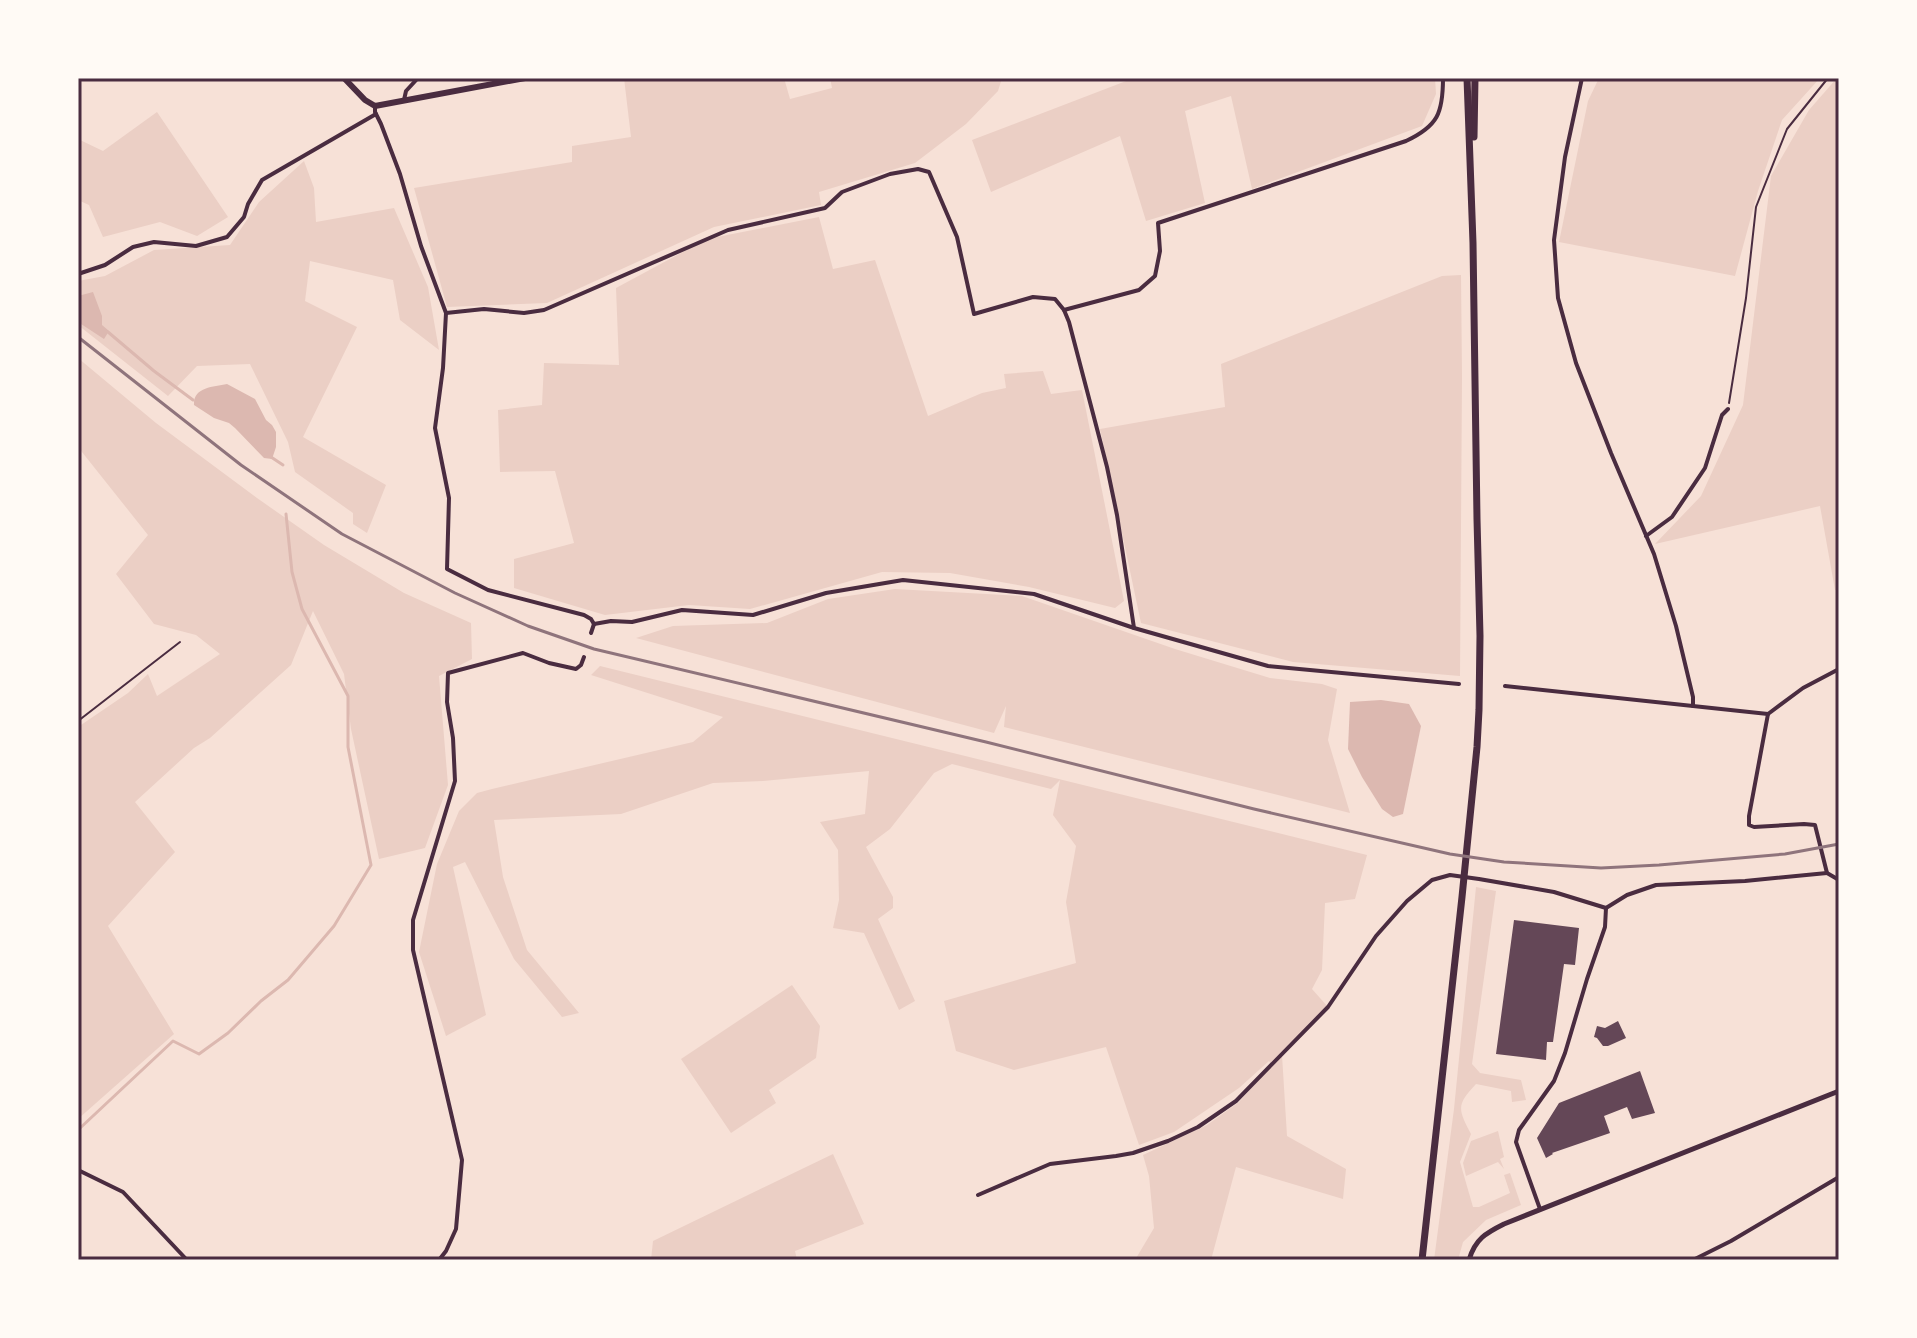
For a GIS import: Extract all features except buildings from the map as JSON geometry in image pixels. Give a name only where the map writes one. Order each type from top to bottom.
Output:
[{"type":"main road","points":[[344,78],[375,106],[525,78]]},
{"type":"main road","points":[[1422,1260],[1477,747],[1480,679],[1472,179],[1467,78]]},
{"type":"main road","points":[[1472,179],[1475,78]]},
{"type":"street","points":[[404,100],[406,91],[418,78]]},
{"type":"street","points":[[1064,310],[1139,290],[1155,276],[1160,251],[1158,223],[1423,133],[1438,116],[1443,78]]},
{"type":"street","points":[[1582,78],[1565,157],[1554,240],[1558,298],[1576,363],[1646,536],[1676,626],[1693,706]]},
{"type":"street","points":[[375,106],[446,313],[435,428],[449,498],[447,569],[488,590],[584,615],[594,624]]},
{"type":"street","points":[[78,274],[105,265],[133,247],[154,242],[196,246],[227,237],[244,217],[262,180],[376,114]]},
{"type":"street","points":[[446,313],[484,309],[524,313],[544,310],[728,230],[825,208],[842,192],[890,174],[918,169],[929,172],[957,237],[974,314],[1033,297],[1055,299],[1064,310],[1107,467],[1134,628]]},
{"type":"street","points":[[1646,536],[1672,517],[1705,468],[1722,415],[1728,409]]},
{"type":"street","points":[[594,624],[632,622],[682,610],[753,615],[826,593],[903,580],[1034,594],[1134,628],[1268,666],[1459,684]]},
{"type":"street","points":[[591,633],[594,624]]},
{"type":"street","points":[[439,1260],[456,1229],[462,1160],[413,950],[413,920],[455,781],[447,702],[448,673],[523,653],[576,669],[584,657]]},
{"type":"street","points":[[1505,686],[1768,714],[1803,688],[1839,669]]},
{"type":"street","points":[[1768,714],[1749,825],[1815,825],[1826,871]]},
{"type":"street","points":[[978,1195],[1050,1164],[1124,1154],[1168,1141],[1198,1127],[1236,1101],[1328,1007],[1376,936],[1407,901],[1432,880],[1450,875],[1479,879],[1554,892],[1606,908],[1627,895],[1656,885],[1745,881],[1826,871],[1839,880]]},
{"type":"street","points":[[1540,1209],[1516,1142],[1519,1130],[1554,1081],[1565,1053],[1605,927],[1606,908]]},
{"type":"street","points":[[1469,1260],[1482,1235],[1504,1224],[1839,1091]]},
{"type":"street","points":[[78,1170],[123,1192],[187,1260]]},
{"type":"street","points":[[1693,1260],[1839,1177]]},
{"type":"path","points":[[1728,409],[1746,298],[1756,207],[1787,129],[1828,78]]},
{"type":"path","points":[[78,721],[180,642]]},
{"type":"shaded area","points":[[624,78],[784,78],[790,99],[832,88],[830,78],[1002,78],[998,91],[966,124],[915,163],[819,192],[821,205],[714,227],[547,303],[447,307],[414,188],[572,162],[572,146],[631,137]]},
{"type":"shaded area","points":[[1134,78],[1435,78],[1436,94],[1422,126],[1252,189],[1231,96],[1185,111],[1205,203],[1146,221],[1120,136],[991,192],[972,140]]},
{"type":"shaded area","points":[[1599,78],[1820,78],[1782,120],[1758,191],[1735,276],[1559,242],[1588,101]]},
{"type":"shaded area","points":[[1837,78],[1839,590],[1835,590],[1820,506],[1655,544],[1701,496],[1743,405],[1771,176],[1809,110]]},
{"type":"shaded area","points":[[157,112],[228,217],[197,236],[160,222],[103,237],[89,205],[78,200],[78,139],[103,151]]},
{"type":"shaded area","points":[[304,161],[314,188],[316,222],[394,208],[428,287],[439,350],[400,320],[393,280],[310,261],[305,301],[357,327],[303,437],[386,485],[367,533],[353,524],[353,513],[295,472],[288,442],[250,364],[197,366],[168,396],[78,325],[78,281],[105,276],[154,250],[230,245],[259,202]]},
{"type":"shaded area","points":[[819,217],[833,269],[875,260],[928,416],[982,393],[1006,388],[1004,374],[1043,371],[1051,394],[1082,390],[1124,601],[1115,608],[1029,587],[950,573],[882,572],[750,609],[689,605],[605,615],[514,588],[514,559],[574,543],[555,471],[500,472],[498,410],[542,405],[544,363],[619,365],[616,288],[707,239]]},
{"type":"shaded area","points":[[1461,275],[1460,676],[1293,662],[1141,623],[1100,429],[1225,407],[1221,364],[1442,276]]},
{"type":"shaded area","points":[[93,292],[102,325],[109,331],[104,339],[78,322],[78,296]]},
{"type":"shaded area","points":[[78,358],[156,423],[324,545],[404,593],[471,623],[472,659],[439,676],[448,785],[425,848],[379,859],[351,729],[344,674],[313,611],[291,665],[135,802],[175,852],[108,926],[174,1034],[78,1119],[78,727],[128,693],[148,674],[157,696],[220,654],[196,635],[154,624],[116,574],[148,535],[78,447]]},
{"type":"shaded area","points":[[227,384],[255,399],[272,425],[276,432],[276,447],[272,459],[264,458],[229,423],[214,418],[194,405],[200,391]]},
{"type":"shaded area","points":[[895,589],[1022,596],[1270,678],[1322,684],[1337,689],[1328,740],[1350,813],[1004,727],[1006,706],[994,733],[636,638],[673,626],[767,623],[828,599]]},
{"type":"shaded area","points":[[600,666],[1367,855],[1355,899],[1325,903],[1322,970],[1312,989],[1328,1007],[1282,1055],[1287,1136],[1346,1169],[1343,1199],[1236,1167],[1211,1260],[1135,1260],[1154,1228],[1149,1176],[1143,1155],[1207,1125],[1239,1102],[1272,1065],[1269,1061],[1239,1088],[1174,1132],[1139,1145],[1106,1047],[1014,1070],[956,1051],[944,1001],[1076,963],[1066,902],[1076,846],[1053,815],[1060,780],[1051,789],[952,764],[934,773],[890,829],[866,847],[893,897],[893,908],[878,919],[915,1001],[899,1010],[864,933],[833,928],[839,900],[838,850],[820,822],[865,814],[869,771],[713,783],[621,814],[494,820],[503,877],[527,950],[579,1013],[562,1017],[514,959],[465,862],[453,867],[486,1015],[446,1036],[419,952],[437,864],[459,811],[477,793],[693,742],[723,717],[591,675]]},
{"type":"shaded area","points":[[1381,700],[1409,704],[1421,726],[1403,814],[1393,817],[1382,809],[1348,749],[1350,702]]},
{"type":"shaded area","points":[[1476,887],[1496,891],[1472,1064],[1480,1073],[1521,1080],[1526,1100],[1512,1102],[1511,1091],[1476,1084],[1462,1102],[1463,1119],[1471,1134],[1460,1162],[1473,1207],[1510,1193],[1504,1175],[1510,1173],[1521,1205],[1486,1220],[1463,1242],[1458,1260],[1434,1260],[1454,1109]]},
{"type":"shaded area","points":[[792,985],[820,1026],[816,1058],[769,1090],[776,1103],[731,1133],[681,1059]]},
{"type":"shaded area","points":[[1498,1131],[1504,1169],[1498,1162],[1466,1176],[1463,1163],[1471,1141]]},
{"type":"shaded area","points":[[833,1154],[864,1224],[795,1251],[797,1260],[651,1260],[653,1241]]},
{"type":"waterway","points":[[108,332],[193,400]]},
{"type":"waterway","points":[[271,457],[283,465]]},
{"type":"waterway","points":[[78,1130],[173,1041],[199,1054],[288,980],[334,926],[371,865],[348,747],[348,696],[302,609],[292,572],[286,514]]},
{"type":"railway","points":[[78,337],[241,465],[342,534],[455,593],[528,626],[594,649],[1450,854],[1504,862],[1601,868],[1785,854],[1839,844]]}]
